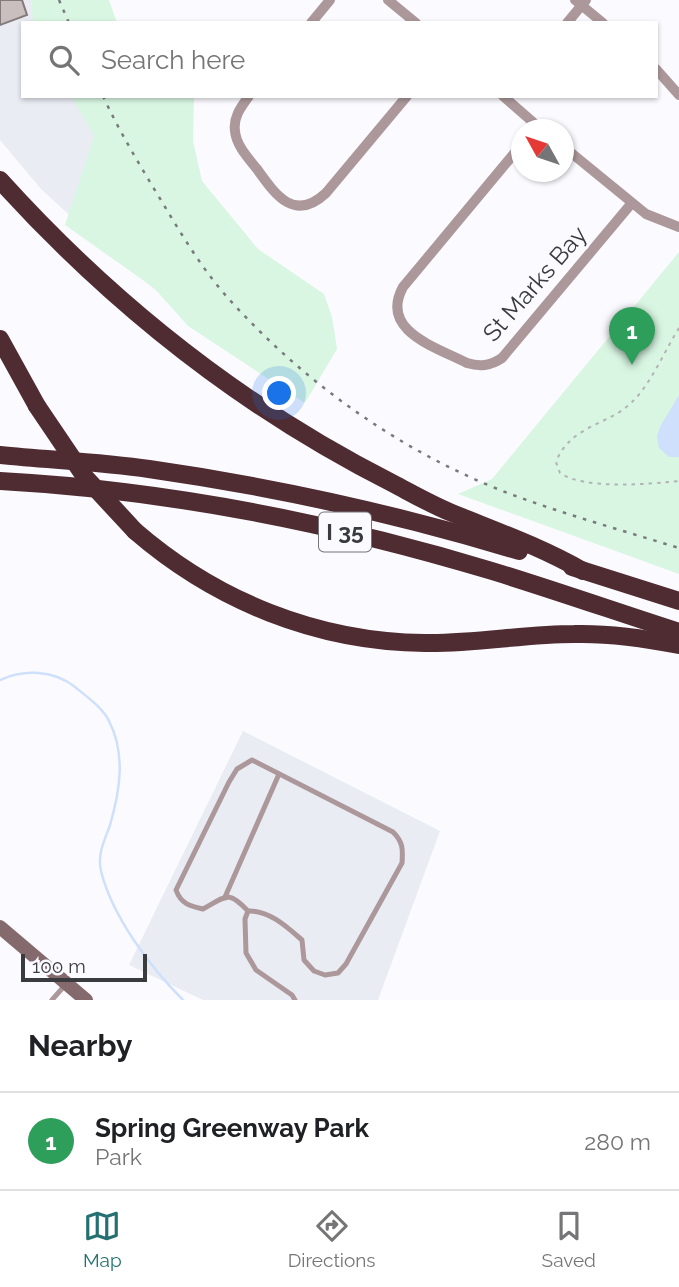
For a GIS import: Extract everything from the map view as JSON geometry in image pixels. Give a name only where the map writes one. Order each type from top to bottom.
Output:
[{"type":"highway","points":[[0,180],[34,218],[109,289],[176,345],[276,415],[330,450],[448,512],[554,554],[583,570]]},
{"type":"highway","points":[[0,339],[37,406],[94,488],[135,531],[174,562],[232,598],[302,625],[385,641],[426,643],[572,634],[611,635],[679,645]]},
{"type":"highway","name":"I 35","points":[[0,455],[143,468],[300,494],[452,530],[679,601]]},
{"type":"highway","name":"I 35","points":[[0,481],[171,499],[333,529],[492,571],[679,632]]},
{"type":"street","points":[[313,21],[330,0]]},
{"type":"street","points":[[388,0],[413,21]]},
{"type":"street","points":[[567,21],[581,2],[601,21]]},
{"type":"street","points":[[658,71],[679,93]]},
{"type":"street","points":[[247,98],[235,119],[236,140],[278,197],[296,206],[308,205],[326,193],[405,98]]},
{"type":"street","points":[[505,98],[528,119]]},
{"type":"street","points":[[574,156],[631,204],[646,214],[679,227]]},
{"type":"street","name":"St Marks Bay","points":[[511,157],[397,296],[396,307],[404,328],[467,363],[476,366],[494,363],[502,358],[631,204]]},
{"type":"street","points":[[0,927],[86,1000]]},
{"type":"lane","points":[[252,760],[279,774],[393,832],[404,849],[402,863],[346,964],[338,973],[325,975],[314,971],[304,960],[302,940],[268,915],[259,911],[248,911],[236,898],[226,897],[203,909],[180,900],[176,890],[237,769],[252,760]]},
{"type":"lane","points":[[226,897],[279,774]]},
{"type":"lane","points":[[248,911],[245,919],[246,953],[256,970],[292,995],[295,1000]]},
{"type":"lane","points":[[52,1000],[66,983]]},
{"type":"path","points":[[679,328],[635,400],[580,433],[565,447],[556,461],[560,473],[581,481],[627,484],[679,481]]},
{"type":"shaded area","points":[[0,0],[72,0],[80,21],[21,21],[21,98],[116,98],[169,301],[114,256],[41,189],[0,140]]},
{"type":"shaded area","points":[[243,731],[440,831],[378,1000],[203,1000],[129,965]]},
{"type":"green space","points":[[31,0],[109,0],[116,21],[33,21]]},
{"type":"green space","points":[[72,98],[194,98],[193,141],[202,181],[258,249],[324,294],[332,317],[337,349],[305,403],[188,326],[154,288],[65,225],[94,136]]},
{"type":"green space","points":[[679,252],[679,574],[458,494],[492,479]]},
{"type":"water","points":[[679,395],[679,457],[669,457],[659,448],[657,436]]},
{"type":"building","points":[[0,0],[22,0],[27,15],[0,25]]},
{"type":"waterway","points":[[0,680],[29,673],[58,677],[89,698],[109,721],[118,746],[120,773],[114,812],[101,852],[101,871],[123,923],[158,972],[183,1000]]},
{"type":"railway","points":[[59,0],[68,21]]},
{"type":"railway","points":[[104,98],[146,176],[210,275],[258,329],[323,387],[395,437],[473,478],[554,509],[679,548]]},
{"type":"place","name":"Spring Greenway Park","points":[[632,365]]}]
